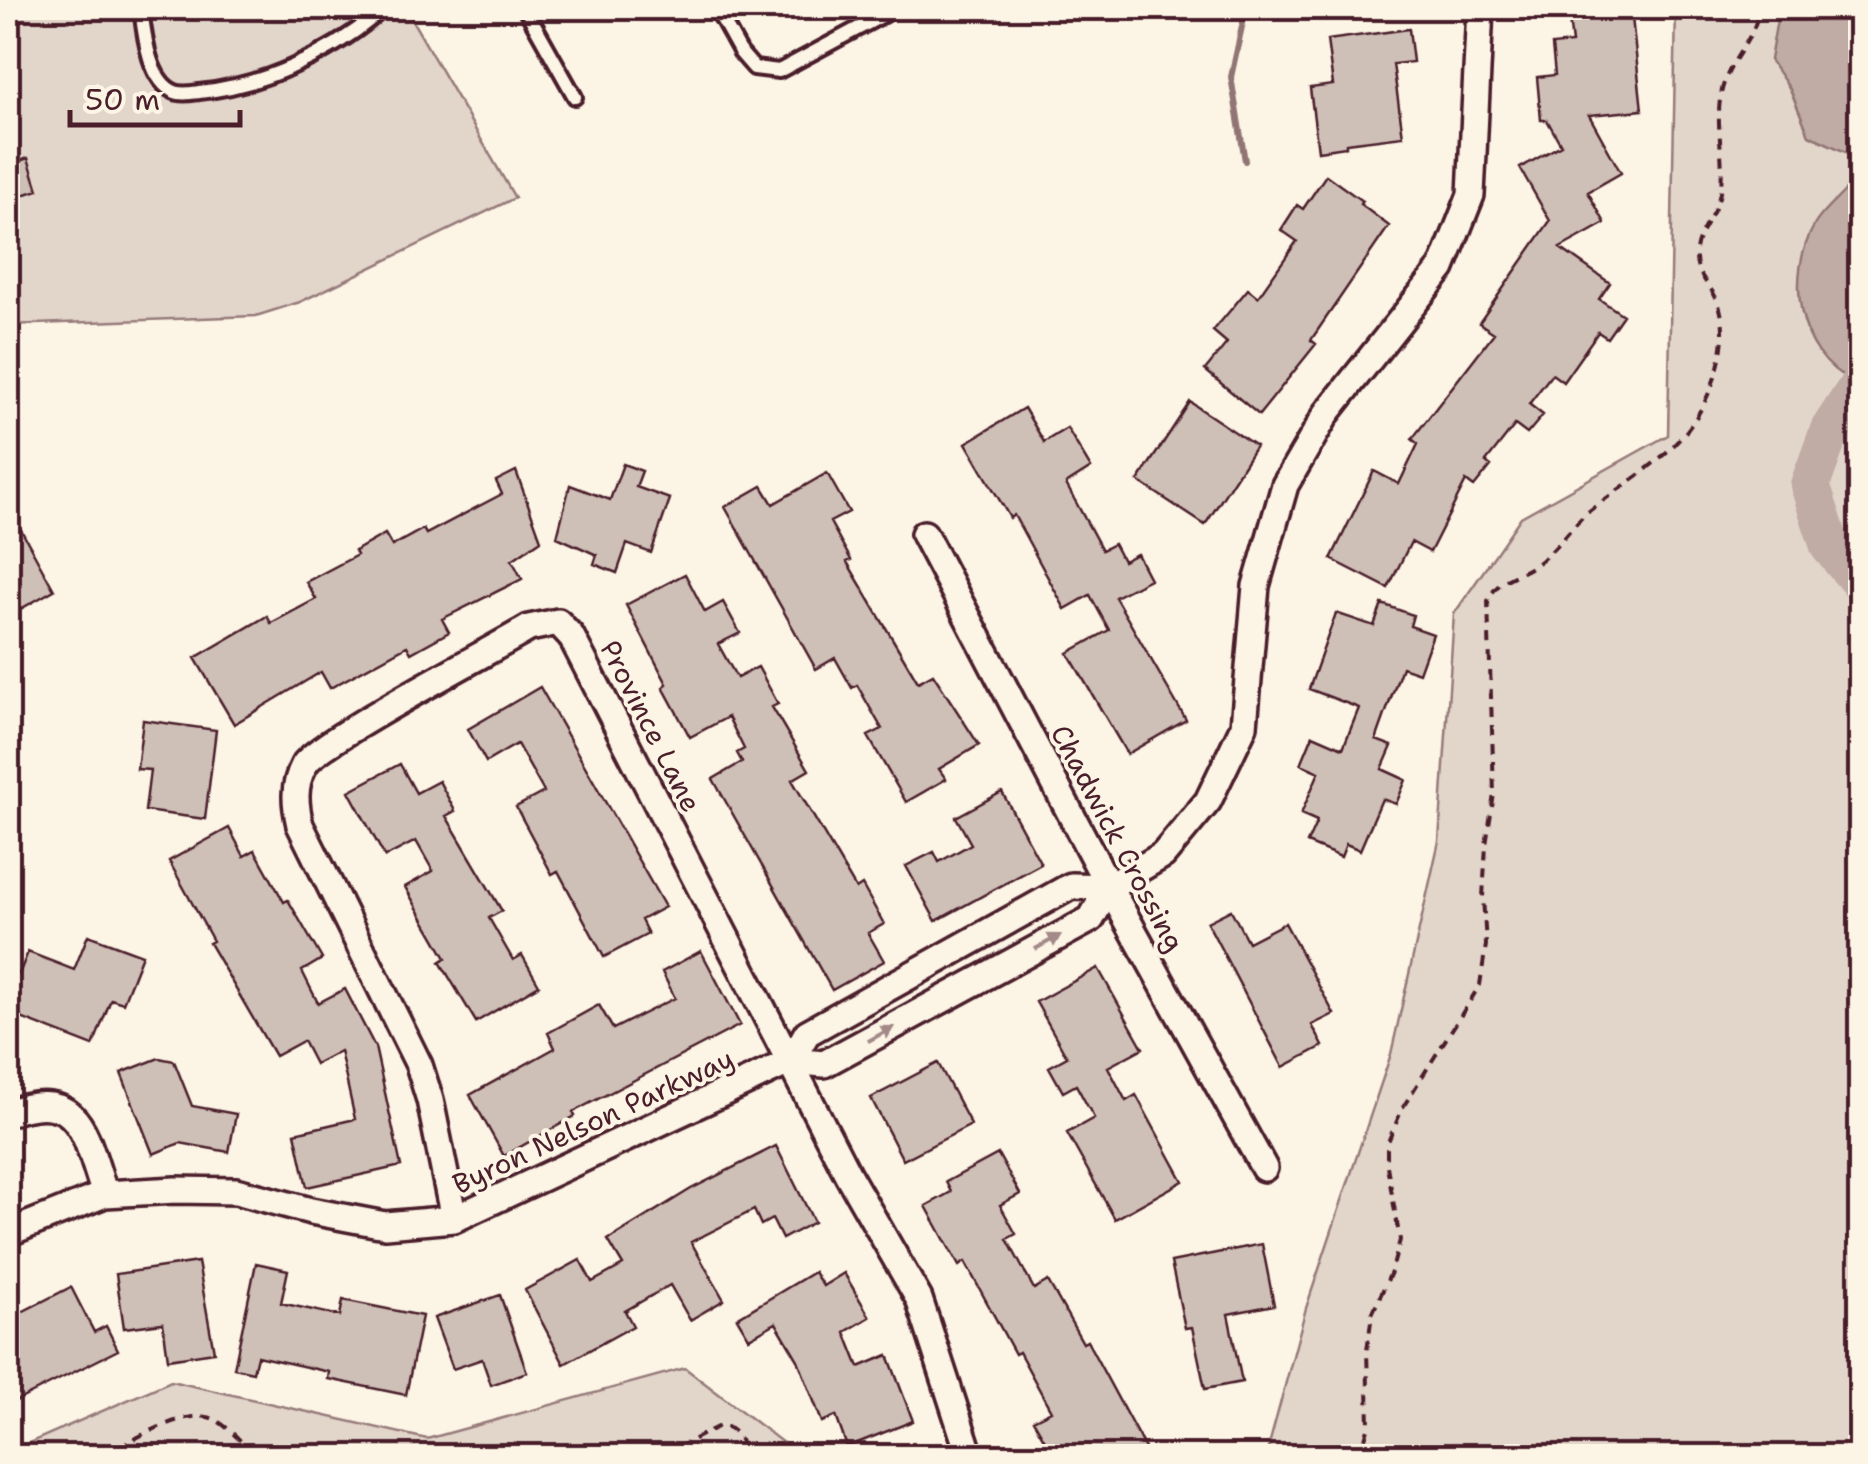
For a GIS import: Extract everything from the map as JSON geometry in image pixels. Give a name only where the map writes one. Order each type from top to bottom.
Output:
[{"type":"street","name":"Byron Nelson Parkway","points":[[8,1233],[105,1194],[176,1190],[236,1191],[311,1211],[386,1224],[454,1219],[791,1061],[824,1064],[1091,919],[1109,887],[1163,855],[1208,801],[1244,726],[1256,586],[1285,485],[1327,413],[1442,268],[1472,195],[1480,8]]},
{"type":"street","name":"Chadwick Crossing","points":[[924,534],[1109,887],[1264,1168]]},
{"type":"street","name":"Province Lane","points":[[454,1219],[420,1065],[300,826],[295,787],[306,761],[336,740],[530,628],[558,622],[571,636],[848,1175],[919,1299],[970,1456]]},
{"type":"street","name":"Byron Nelson Parkway","points":[[791,1061],[807,1033],[1071,886],[1109,887]]},
{"type":"street","points":[[938,960],[957,992]]},
{"type":"street","points":[[8,1113],[26,1106],[52,1104],[72,1113],[84,1134],[105,1194]]},
{"type":"lane","points":[[141,8],[160,78],[175,92],[188,94],[225,90],[273,74],[346,38],[376,15],[376,8]]},
{"type":"lane","points":[[525,8],[575,97]]},
{"type":"lane","points":[[716,8],[754,68],[779,71],[896,8]]},
{"type":"path","points":[[1360,1456],[1369,1424],[1367,1350],[1372,1314],[1392,1270],[1400,1240],[1387,1144],[1402,1106],[1480,985],[1484,972],[1483,897],[1494,794],[1488,601],[1493,589],[1504,579],[1530,570],[1586,513],[1674,445],[1689,428],[1709,391],[1718,360],[1722,319],[1716,299],[1696,266],[1696,246],[1721,192],[1719,102],[1724,82],[1749,39],[1759,8]]},
{"type":"path","points":[[103,1456],[180,1420],[208,1417],[257,1456]]},
{"type":"path","points":[[662,1456],[721,1425],[737,1434],[746,1456]]},
{"type":"shaded area","points":[[8,8],[405,8],[515,198],[300,302],[256,316],[8,325]]},
{"type":"shaded area","points":[[1676,8],[1860,8],[1860,1456],[1266,1456],[1306,1308],[1391,1054],[1439,841],[1454,614],[1521,517],[1668,435]]},
{"type":"shaded area","points":[[1779,8],[1860,8],[1860,164],[1852,155],[1809,135],[1790,89],[1770,60]]},
{"type":"shaded area","points":[[1860,171],[1860,371],[1852,381],[1833,369],[1808,333],[1799,289],[1800,267],[1815,224]]},
{"type":"shaded area","points":[[685,1368],[800,1456],[8,1456],[8,1452],[171,1381],[427,1439]]},
{"type":"building","points":[[1631,8],[1642,110],[1589,115],[1621,173],[1588,192],[1605,223],[1560,248],[1610,283],[1599,299],[1623,315],[1607,338],[1598,332],[1563,382],[1552,374],[1529,404],[1543,415],[1527,434],[1515,425],[1486,462],[1491,466],[1474,487],[1466,481],[1430,552],[1411,542],[1388,588],[1331,559],[1374,471],[1399,484],[1418,444],[1412,439],[1494,333],[1479,323],[1550,221],[1520,168],[1561,145],[1547,120],[1541,120],[1537,77],[1555,75],[1552,45],[1572,43],[1568,11]]},
{"type":"building","points":[[1409,29],[1413,62],[1393,64],[1403,136],[1346,143],[1346,147],[1318,151],[1310,88],[1333,85],[1327,40]]},
{"type":"building","points":[[28,158],[38,190],[8,200],[8,165]]},
{"type":"building","points":[[1326,175],[1389,226],[1311,340],[1316,344],[1259,415],[1205,370],[1227,343],[1213,331],[1248,289],[1258,297],[1297,241],[1281,230],[1297,205],[1303,209]]},
{"type":"building","points":[[1190,402],[1256,446],[1205,525],[1138,481]]},
{"type":"building","points":[[1024,408],[1044,442],[1067,428],[1091,468],[1066,484],[1102,550],[1114,544],[1123,561],[1137,554],[1150,579],[1115,597],[1186,720],[1127,754],[1068,653],[1109,630],[1090,595],[1065,609],[1014,515],[1010,518],[966,443]]},
{"type":"building","points":[[623,464],[642,471],[636,487],[670,499],[651,553],[627,544],[617,573],[594,564],[597,555],[557,537],[570,485],[610,500]]},
{"type":"building","points":[[516,471],[541,540],[512,560],[522,579],[442,619],[449,632],[411,653],[407,646],[330,688],[321,672],[234,724],[195,658],[267,616],[271,623],[316,599],[306,582],[357,555],[355,551],[385,534],[392,546],[423,529],[426,534],[502,494],[496,481]]},
{"type":"building","points":[[827,473],[849,512],[830,522],[851,560],[847,562],[918,682],[933,674],[979,745],[939,769],[946,779],[906,802],[868,736],[882,729],[857,685],[852,688],[835,658],[816,669],[725,507],[762,486],[773,504]]},
{"type":"building","points":[[8,506],[54,590],[17,611],[8,594]]},
{"type":"building","points":[[685,574],[705,612],[723,602],[740,633],[718,644],[737,678],[758,667],[778,704],[772,707],[809,770],[792,780],[856,889],[862,885],[884,924],[868,933],[884,961],[832,990],[713,779],[742,762],[737,753],[744,749],[728,717],[690,737],[626,605]]},
{"type":"building","points":[[1382,604],[1413,615],[1410,626],[1433,634],[1419,673],[1402,667],[1376,740],[1392,746],[1382,769],[1406,780],[1396,804],[1382,799],[1360,850],[1346,844],[1341,857],[1307,843],[1317,821],[1301,814],[1319,772],[1301,764],[1313,735],[1343,748],[1359,708],[1309,689],[1336,613],[1374,626]]},
{"type":"building","points":[[540,687],[665,907],[641,920],[648,934],[604,957],[558,871],[552,874],[516,807],[544,792],[517,744],[486,762],[468,729]]},
{"type":"building","points":[[143,720],[216,730],[205,819],[145,811],[150,770],[137,769]]},
{"type":"building","points":[[400,764],[416,793],[439,781],[455,811],[446,816],[502,911],[489,918],[513,960],[522,955],[539,985],[476,1022],[440,962],[446,958],[405,887],[433,871],[416,841],[385,857],[349,791]]},
{"type":"building","points":[[1002,792],[1041,864],[936,921],[906,866],[934,852],[939,862],[971,844],[956,817]]},
{"type":"building","points":[[229,828],[244,856],[255,850],[322,959],[302,971],[318,1003],[345,989],[375,1047],[401,1166],[307,1187],[295,1133],[355,1119],[340,1051],[315,1064],[303,1041],[275,1056],[209,943],[213,941],[169,861]]},
{"type":"building","points":[[1231,910],[1248,942],[1285,923],[1334,1014],[1312,1025],[1323,1046],[1283,1067],[1207,922]]},
{"type":"building","points":[[88,935],[142,955],[123,1003],[111,999],[93,1046],[8,1013],[12,971],[19,974],[28,952],[74,970]]},
{"type":"building","points":[[701,951],[740,1025],[573,1112],[575,1116],[504,1156],[470,1095],[555,1048],[548,1033],[599,1005],[613,1029],[675,998],[662,972]]},
{"type":"building","points":[[1098,968],[1143,1048],[1108,1067],[1126,1101],[1136,1095],[1183,1181],[1115,1219],[1067,1133],[1094,1118],[1076,1085],[1063,1092],[1049,1067],[1067,1057],[1036,1002]]},
{"type":"building","points":[[159,1058],[174,1061],[192,1106],[236,1114],[229,1152],[180,1143],[153,1154],[121,1073]]},
{"type":"building","points":[[938,1063],[971,1125],[903,1160],[871,1098]]},
{"type":"building","points":[[776,1146],[814,1222],[782,1239],[772,1219],[761,1225],[754,1210],[691,1242],[724,1300],[690,1320],[670,1285],[625,1311],[633,1326],[564,1364],[525,1290],[580,1260],[592,1282],[623,1265],[608,1240],[691,1189]]},
{"type":"building","points":[[998,1154],[1020,1194],[1000,1205],[1016,1234],[1007,1239],[1034,1289],[1048,1281],[1083,1343],[1087,1341],[1149,1456],[1054,1456],[1033,1420],[1051,1411],[965,1262],[959,1266],[926,1206],[951,1192],[946,1182]]},
{"type":"building","points":[[1262,1244],[1274,1305],[1228,1314],[1242,1382],[1205,1389],[1192,1327],[1185,1328],[1171,1262]]},
{"type":"building","points":[[198,1262],[214,1352],[168,1359],[163,1323],[124,1328],[116,1274]]},
{"type":"building","points":[[256,1263],[288,1270],[281,1303],[340,1316],[343,1300],[422,1316],[406,1395],[328,1379],[329,1372],[257,1356],[253,1372],[234,1368]]},
{"type":"building","points":[[814,1272],[823,1286],[844,1273],[870,1317],[845,1332],[859,1367],[888,1355],[913,1421],[847,1447],[836,1416],[822,1422],[798,1360],[776,1323],[749,1338],[737,1318]]},
{"type":"building","points":[[71,1287],[94,1332],[106,1326],[118,1350],[8,1405],[8,1319]]},
{"type":"building","points":[[500,1295],[527,1372],[491,1385],[482,1359],[453,1369],[434,1318]]},
{"type":"waterway","points":[[1245,161],[1231,77],[1246,8]]},
{"type":"waterway","points":[[1860,384],[1830,430],[1810,485],[1830,546],[1860,582]]}]
